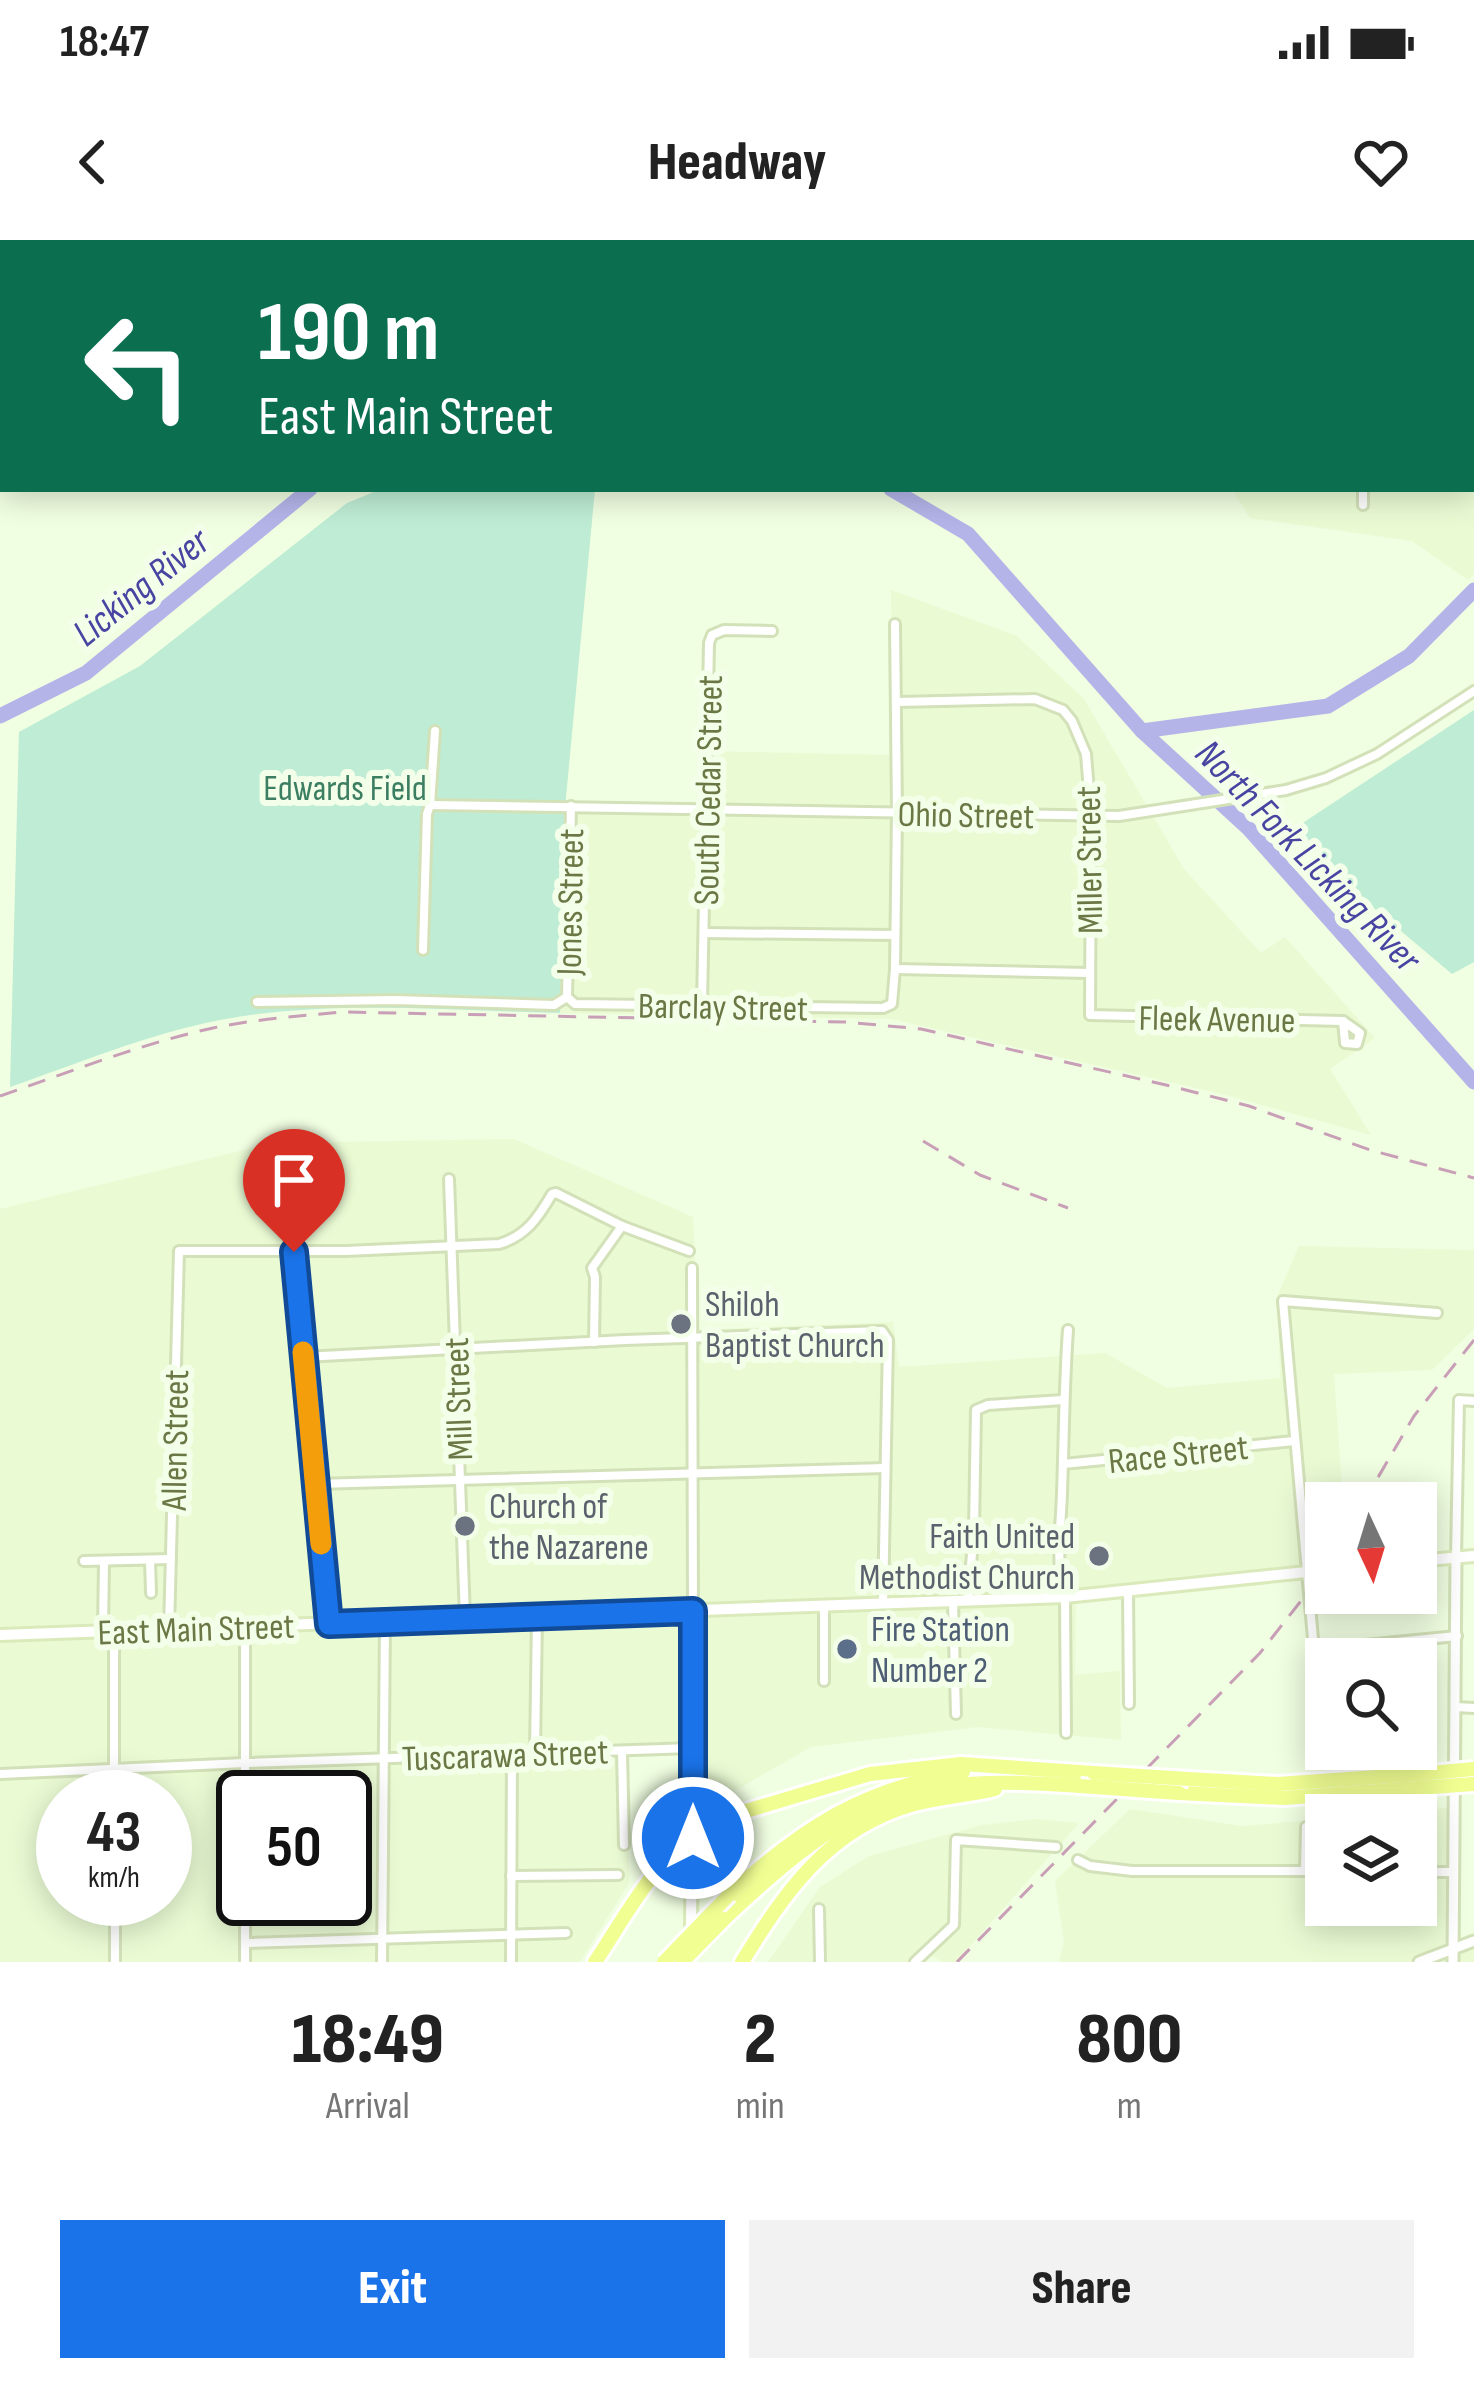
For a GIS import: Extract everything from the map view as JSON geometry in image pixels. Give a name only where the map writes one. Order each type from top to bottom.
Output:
[{"type":"highway","points":[[595,1962],[652,1874],[703,1827],[870,1774],[962,1764],[1277,1784],[1474,1784]]},
{"type":"highway","points":[[664,1962],[729,1895],[794,1839],[857,1802],[916,1780],[992,1767]]},
{"type":"highway","points":[[686,1962],[724,1919],[800,1851],[861,1814],[919,1791],[1024,1783],[1284,1798],[1474,1769]]},
{"type":"highway","points":[[742,1962],[799,1878],[860,1825],[913,1805],[1024,1783]]},
{"type":"main road","points":[[1437,1559],[1474,1556]]},
{"type":"main road","name":"East Main Street","points":[[0,1635],[1065,1597],[1305,1573]]},
{"type":"main road","points":[[686,1962],[693,1838],[693,1611]]},
{"type":"street","points":[[1363,505],[1364,492]]},
{"type":"street","points":[[895,624],[895,969],[1090,973]]},
{"type":"street","name":"South Cedar Street","points":[[702,1005],[709,643],[712,635],[724,630],[772,631]]},
{"type":"street","name":"Ohio Street","points":[[430,806],[1091,816],[1151,811],[1306,785],[1361,763],[1474,691]]},
{"type":"street","name":"Miller Street","points":[[897,703],[1036,699],[1064,710],[1072,721],[1086,754],[1091,816],[1090,1015]]},
{"type":"street","points":[[423,950],[435,731]]},
{"type":"street","name":"Jones Street","points":[[567,997],[571,806]]},
{"type":"street","points":[[704,933],[895,935]]},
{"type":"street","name":"Barclay Street","points":[[257,1002],[554,1005],[567,997],[574,1004],[883,1008],[894,1000],[895,969]]},
{"type":"street","name":"Fleek Avenue","points":[[1090,1015],[1343,1021]]},
{"type":"street","name":"Mill Street","points":[[449,1179],[465,1619]]},
{"type":"street","points":[[329,1624],[294,1252],[499,1244],[521,1236],[552,1194],[689,1251]]},
{"type":"street","points":[[594,1342],[592,1268],[622,1226]]},
{"type":"street","name":"Allen Street","points":[[169,1629],[179,1251],[294,1252]]},
{"type":"street","points":[[692,1268],[693,1611]]},
{"type":"street","points":[[1305,1562],[1283,1301],[1438,1313]]},
{"type":"street","points":[[304,1357],[878,1330],[886,1336],[887,1347],[883,1604]]},
{"type":"street","points":[[1066,1733],[1061,1568],[1068,1330]]},
{"type":"street","points":[[968,1601],[975,1413],[980,1406],[1063,1400]]},
{"type":"street","points":[[1454,1962],[1459,1400],[1474,1400]]},
{"type":"street","name":"Race Street","points":[[1063,1464],[1294,1441]]},
{"type":"street","points":[[316,1484],[886,1468]]},
{"type":"street","points":[[84,1561],[171,1559]]},
{"type":"street","points":[[150,1560],[151,1593]]},
{"type":"street","points":[[104,1561],[114,1769]]},
{"type":"street","points":[[1128,1591],[1129,1704]]},
{"type":"street","points":[[953,1601],[956,1714]]},
{"type":"street","points":[[824,1606],[824,1681]]},
{"type":"street","points":[[535,1753],[537,1617]]},
{"type":"street","points":[[382,1962],[385,1622]]},
{"type":"street","points":[[245,1627],[245,1770]]},
{"type":"street","points":[[1437,1638],[1457,1636]]},
{"type":"street","points":[[1456,1707],[1474,1708]]},
{"type":"street","name":"Tuscarawa Street","points":[[0,1774],[694,1748]]},
{"type":"street","points":[[622,1750],[624,1845]]},
{"type":"street","points":[[511,1962],[512,1754]]},
{"type":"street","points":[[915,1962],[954,1925],[956,1840],[1055,1847]]},
{"type":"street","points":[[1078,1860],[1132,1871],[1305,1871]]},
{"type":"street","points":[[1437,1872],[1456,1872]]},
{"type":"street","points":[[511,1876],[618,1875]]},
{"type":"street","points":[[819,1910],[820,1962]]},
{"type":"street","points":[[115,1926],[115,1962]]},
{"type":"street","points":[[245,1926],[245,1962]]},
{"type":"street","points":[[245,1943],[566,1933]]},
{"type":"street","points":[[1419,1962],[1474,1941]]},
{"type":"shaded area","points":[[1234,492],[1474,492],[1474,574],[1468,580],[1412,541],[1250,518]]},
{"type":"shaded area","points":[[891,590],[1017,636],[1084,699],[1184,869],[1261,953],[1285,937],[1375,1038],[1330,1069],[1371,1135],[1218,1093],[891,1019],[560,1013],[565,808],[703,810],[700,751],[893,755]]},
{"type":"shaded area","points":[[514,1139],[693,1217],[698,1330],[893,1322],[899,1367],[1105,1353],[1167,1388],[1280,1378],[1278,1295],[1299,1246],[1474,1250],[1474,1329],[1432,1370],[1334,1374],[1342,1482],[1305,1482],[1305,1570],[1076,1594],[1075,1675],[1120,1671],[1121,1740],[978,1727],[811,1747],[701,1810],[699,1747],[628,1750],[629,1883],[580,1962],[0,1962],[0,1209],[273,1143]]},
{"type":"shaded area","points":[[1448,1808],[1447,1956],[1474,1948],[1474,1962],[1059,1962],[1064,1943],[1055,1881],[1130,1809],[1242,1826],[1305,1821],[1305,1926],[1437,1926],[1437,1809]]},
{"type":"shaded area","points":[[1035,1819],[1079,1823],[956,1962],[943,1962],[922,1951],[907,1962],[768,1962],[820,1887],[869,1856],[982,1825]]},
{"type":"green space","name":"Edwards Field","points":[[374,492],[595,492],[565,808],[560,1013],[390,1008],[262,1014],[167,1033],[10,1087],[19,732],[140,666],[347,503]]},
{"type":"green space","points":[[1474,710],[1474,962],[1452,974],[1286,834]]},
{"type":"waterway","name":"Licking River","points":[[0,716],[86,673],[306,492]]},
{"type":"waterway","name":"North Fork Licking River","points":[[896,492],[968,534],[1142,731],[1249,829],[1474,1082]]},
{"type":"waterway","points":[[1142,731],[1328,706],[1409,656],[1474,590]]},
{"type":"railway","points":[[0,1096],[186,1035],[245,1022],[342,1012],[845,1022],[921,1029],[1166,1085],[1249,1106],[1370,1150],[1474,1178]]},
{"type":"railway","points":[[923,1141],[980,1175],[1068,1208]]},
{"type":"railway","points":[[1375,1482],[1414,1416],[1474,1340]]},
{"type":"railway","points":[[957,1962],[1260,1653],[1305,1596]]},
{"type":"slow traffic","points":[[303,1352],[321,1544]]},
{"type":"place","name":"Shiloh Baptist Church","points":[[681,1324]]},
{"type":"place","name":"Church of the Nazarene","points":[[465,1526]]},
{"type":"place","name":"Faith United Methodist Church","points":[[1099,1556]]},
{"type":"place","name":"Fire Station Number 2","points":[[847,1649]]},
{"type":"route","points":[[294,1252],[329,1624],[693,1611],[693,1838]]}]
